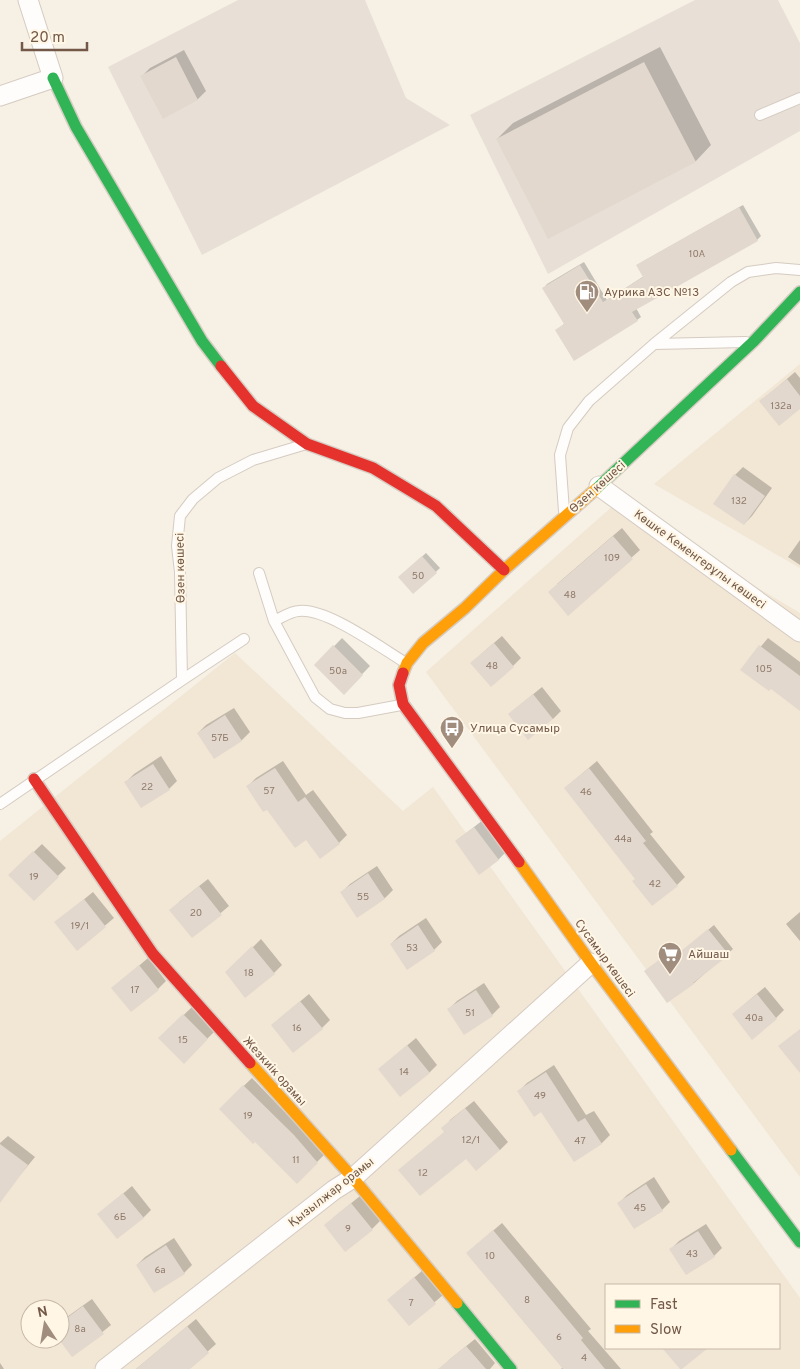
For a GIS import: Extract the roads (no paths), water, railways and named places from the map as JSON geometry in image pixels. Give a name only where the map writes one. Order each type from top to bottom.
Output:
[{"type":"street","points":[[28,0],[53,78],[76,127],[202,341],[253,406],[307,444],[373,468],[436,506],[504,570]]},
{"type":"street","points":[[0,96],[53,78]]},
{"type":"street","name":"Өзен көшесі","points":[[399,685],[407,664],[423,643],[465,608],[504,570],[599,486],[754,341],[800,292]]},
{"type":"street","name":"Көшке Кеменгерұлы көшесі","points":[[599,486],[800,632]]},
{"type":"street","name":"Сусамыр көшесі","points":[[399,685],[403,704],[591,963],[799,1240]]},
{"type":"street","name":"Жезкиік орамы","points":[[34,780],[153,954],[353,1178],[511,1369]]},
{"type":"street","name":"Қызылжар орамы","points":[[104,1369],[334,1190],[353,1178],[591,963]]},
{"type":"lane","points":[[760,115],[800,98]]},
{"type":"lane","points":[[564,516],[560,455],[568,428],[588,401],[654,344],[731,282],[748,272],[776,268],[800,270]]},
{"type":"lane","points":[[654,344],[754,341]]},
{"type":"lane","name":"Өзен көшесі","points":[[182,680],[180,572],[177,546],[180,516],[193,499],[218,478],[253,460],[307,444]]},
{"type":"lane","points":[[259,573],[274,621],[315,697],[330,709],[345,714],[403,704]]},
{"type":"lane","points":[[274,621],[297,610],[312,611],[332,618],[407,664]]},
{"type":"lane","points":[[0,804],[244,639]]},
{"type":"place","name":"Аурика АЗС №13","points":[[587,313]]},
{"type":"place","name":"Улица Сусамыр","points":[[452,749]]},
{"type":"place","name":"Айшаш","points":[[670,975]]}]
